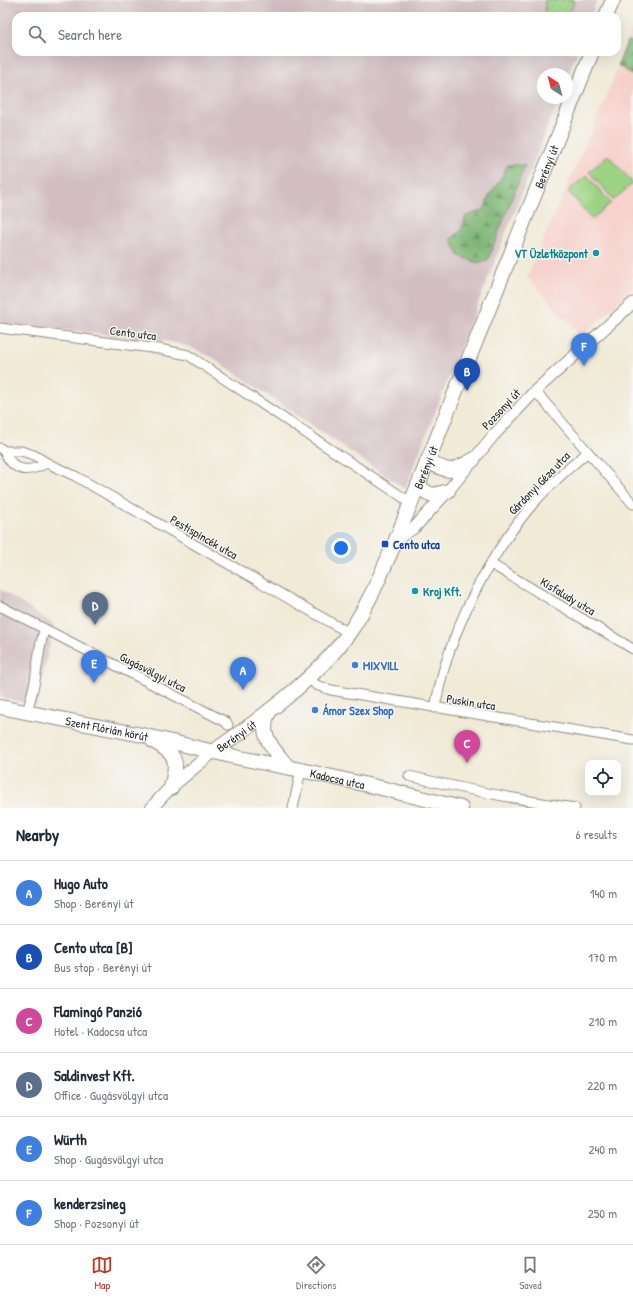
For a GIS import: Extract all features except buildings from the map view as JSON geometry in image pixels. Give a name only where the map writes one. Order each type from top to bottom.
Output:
[{"type":"main road","points":[[608,12],[613,0]]},
{"type":"main road","name":"Berényi út","points":[[152,808],[171,788],[214,751],[270,710],[327,660],[349,633],[368,602],[396,540],[590,56]]},
{"type":"main road","points":[[427,461],[444,470],[453,470],[473,460]]},
{"type":"main road","points":[[418,485],[426,493],[434,495],[448,491]]},
{"type":"main road","name":"Szent Flórián körút","points":[[0,707],[214,751]]},
{"type":"main road","points":[[270,710],[266,722],[266,736],[272,749],[294,768]]},
{"type":"main road","points":[[142,735],[163,747],[173,757],[175,772],[171,788]]},
{"type":"main road","name":"Kadocsa utca","points":[[214,751],[240,758],[294,768],[452,807]]},
{"type":"street","name":"Pozsonyi út","points":[[396,540],[415,527],[448,491],[492,436],[535,391],[633,303]]},
{"type":"street","name":"Cento utca","points":[[0,328],[159,349],[188,355],[410,502]]},
{"type":"street","points":[[535,391],[633,504]]},
{"type":"street","name":"Pestispincék utca","points":[[2,450],[8,460],[22,469],[31,470],[47,463]]},
{"type":"street","name":"Pestispincék utca","points":[[2,450],[21,451],[34,454],[47,463],[75,476],[349,633]]},
{"type":"street","name":"Gárdonyi Géza utca","points":[[435,708],[443,673],[456,636],[471,600],[490,564],[528,510],[556,480],[588,452]]},
{"type":"street","name":"Kisfaludy utca","points":[[490,564],[633,649]]},
{"type":"street","name":"Gugásvölgyi utca","points":[[0,606],[44,630],[226,722],[228,725]]},
{"type":"street","points":[[27,713],[35,681],[44,630]]},
{"type":"street","name":"Puskin utca","points":[[309,677],[316,685],[331,690],[633,740]]},
{"type":"street","points":[[293,808],[294,768]]},
{"type":"street","points":[[409,776],[534,802],[575,808]]},
{"type":"shaded area","points":[[0,0],[597,0],[592,12],[12,12],[12,56],[575,56],[571,68],[537,68],[537,104],[557,104],[405,489],[212,357],[187,346],[166,341],[0,323]]},
{"type":"shaded area","points":[[633,26],[633,289],[581,336],[527,277],[606,98]]},
{"type":"shaded area","points":[[0,589],[54,625],[36,705],[0,697]]},
{"type":"green space","points":[[545,0],[574,0],[571,12],[545,12]]},
{"type":"green space","points":[[627,41],[633,42],[632,75],[618,65]]},
{"type":"green space","points":[[608,155],[633,183],[614,200],[589,172]]},
{"type":"green space","points":[[508,165],[525,165],[488,260],[478,263],[459,256],[451,239],[461,231],[466,216],[484,210],[490,194],[499,182]]},
{"type":"green space","points":[[587,175],[611,203],[592,219],[568,191]]},
{"type":"place","name":"VT Üzletközpont","points":[[596,253]]},
{"type":"place","name":"kenderzsineg","points":[[584,366]]},
{"type":"place","name":"Cento utca [B]","points":[[467,391]]},
{"type":"place","name":"Cento utca","points":[[385,544]]},
{"type":"place","name":"Kroj Kft.","points":[[415,591]]},
{"type":"place","name":"Saldinvest Kft.","points":[[95,625]]},
{"type":"place","name":"MIXVILL","points":[[355,665]]},
{"type":"place","name":"Würth","points":[[94,683]]},
{"type":"place","name":"Hugo Auto","points":[[243,690]]},
{"type":"place","name":"Ámor Szex Shop","points":[[315,710]]},
{"type":"place","name":"Flamingó Panzió","points":[[467,763]]}]
